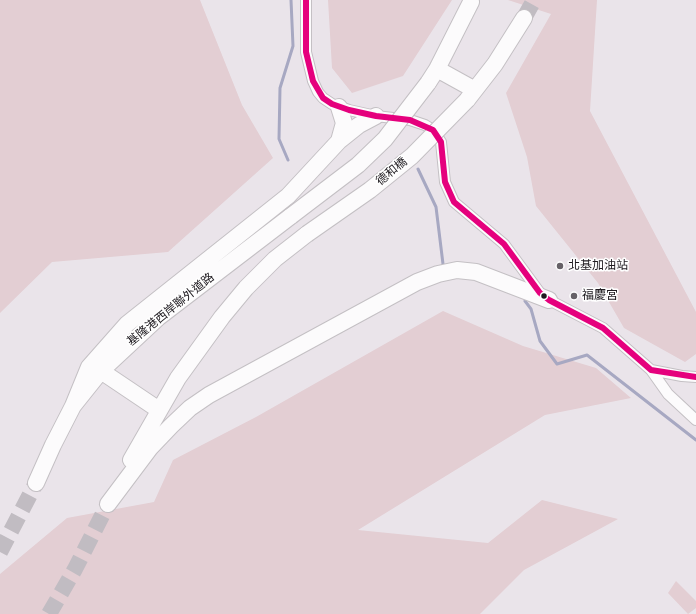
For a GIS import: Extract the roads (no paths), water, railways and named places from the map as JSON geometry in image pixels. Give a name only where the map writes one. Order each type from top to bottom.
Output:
[{"type":"main road","points":[[472,2],[438,69],[471,95],[494,64],[524,18]]},
{"type":"main road","name":"基隆港西岸聯外道路","points":[[36,483],[73,406],[101,371],[159,317],[358,165],[385,139],[438,69]]},
{"type":"main road","name":"德和橋","points":[[159,410],[195,354],[236,300],[275,259],[307,234],[370,190],[412,156],[471,95]]},
{"type":"main road","points":[[339,107],[344,123],[339,141]]},
{"type":"main road","points":[[73,406],[89,367],[127,324],[288,196],[339,141],[366,120],[376,116]]},
{"type":"main road","points":[[101,371],[159,410],[108,504],[150,448],[190,408],[209,395],[417,282],[438,274],[457,270],[476,272],[549,300]]},
{"type":"main road","points":[[513,286],[528,286],[532,282]]},
{"type":"street","points":[[306,0],[306,52],[313,81],[318,92],[324,98],[339,107],[376,116],[410,120],[425,125],[433,130],[441,142],[445,182],[454,202],[504,244],[540,293],[549,300],[603,328],[651,370],[668,394],[696,420]]},
{"type":"street","points":[[651,370],[696,377]]},
{"type":"street","points":[[668,394],[666,388],[668,382],[682,376]]},
{"type":"waterway","points":[[288,160],[279,139],[280,88],[293,46],[291,0]]},
{"type":"waterway","points":[[418,169],[436,207],[443,264]]},
{"type":"waterway","points":[[525,301],[531,309],[540,341],[557,364],[587,355],[696,440]]},
{"type":"tunnel","points":[[524,18],[534,0]]},
{"type":"tunnel","points":[[0,552],[36,483]]},
{"type":"tunnel","points":[[49,614],[75,569],[108,504]]},
{"type":"place","name":"北基加油站","points":[[560,266]]},
{"type":"place","name":"福慶宮","points":[[574,296]]}]
